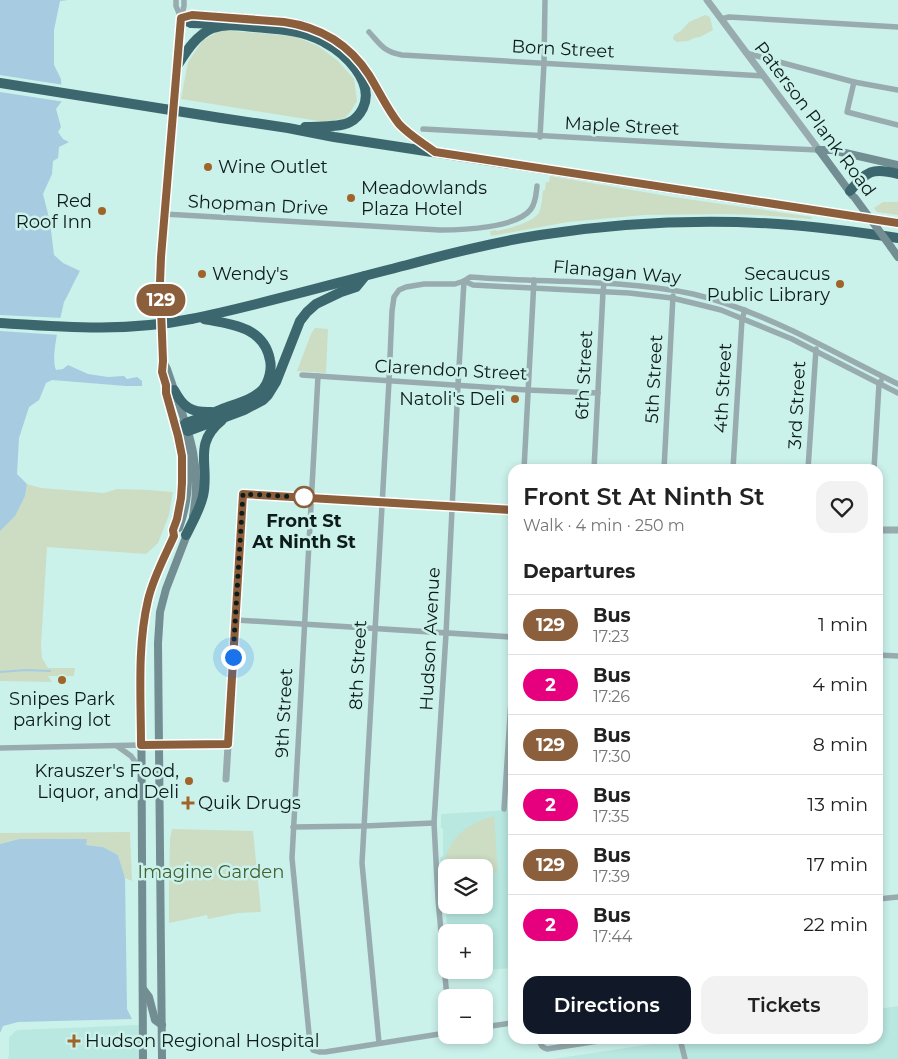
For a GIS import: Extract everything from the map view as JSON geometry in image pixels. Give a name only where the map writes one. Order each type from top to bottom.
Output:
[{"type":"highway","points":[[181,18],[192,15],[284,22],[298,24],[335,39],[360,63],[401,125],[410,135],[435,152]]},
{"type":"highway","points":[[181,18],[191,23],[284,30],[312,36],[337,50],[348,61],[363,80],[366,89],[364,107],[359,115],[353,121],[336,126],[288,128]]},
{"type":"highway","points":[[177,66],[186,50],[203,33],[224,25],[235,25]]},
{"type":"highway","points":[[0,83],[288,128],[334,137],[898,223]]},
{"type":"highway","points":[[852,195],[862,176],[880,170],[898,174]]},
{"type":"highway","points":[[850,215],[898,218]]},
{"type":"highway","points":[[0,323],[108,328],[152,325],[195,319],[463,250],[568,231],[634,224],[754,223],[806,226],[898,238]]},
{"type":"highway","points":[[170,388],[182,404],[194,410],[224,413],[244,410],[258,403],[273,389],[300,321],[307,312],[316,304],[356,287],[365,276]]},
{"type":"highway","points":[[185,428],[224,413],[254,396],[263,389],[269,378],[271,364],[269,353],[264,343],[246,329],[221,322],[195,319]]},
{"type":"highway","points":[[186,535],[204,494],[204,452],[206,440],[224,413]]},
{"type":"main road","points":[[162,1059],[158,643],[160,612],[166,589],[193,515],[196,495],[194,452],[170,388],[167,369],[163,361],[160,283],[181,18]]},
{"type":"main road","points":[[819,150],[832,150],[898,165]]},
{"type":"main road","name":"Paterson Plank Road","points":[[819,150],[898,257]]},
{"type":"main road","points":[[170,388],[166,393],[182,456],[181,498],[173,530],[174,536]]},
{"type":"main road","points":[[143,1059],[141,658],[143,623],[148,598],[174,536],[178,532],[186,507],[189,484],[185,428]]},
{"type":"main road","points":[[143,989],[149,997],[155,1020],[162,1025]]},
{"type":"street","points":[[176,0],[176,6],[181,18]]},
{"type":"street","points":[[181,18],[184,0]]},
{"type":"street","points":[[540,136],[545,0]]},
{"type":"street","name":"Paterson Plank Road","points":[[707,0],[819,150]]},
{"type":"street","points":[[721,19],[732,17],[898,27]]},
{"type":"street","name":"Born Street","points":[[369,32],[384,49],[399,54],[764,76]]},
{"type":"street","points":[[746,53],[854,82],[898,90]]},
{"type":"street","points":[[854,82],[847,112],[898,126]]},
{"type":"street","name":"Maple Street","points":[[423,129],[819,150]]},
{"type":"street","name":"Shopman Drive","points":[[164,214],[440,230],[470,230],[498,225],[523,216],[530,211],[534,204],[537,186]]},
{"type":"street","name":"Flanagan Way","points":[[399,290],[415,285],[455,284],[470,277],[604,283],[673,291],[709,298],[761,316],[898,384]]},
{"type":"street","points":[[524,464],[534,280]]},
{"type":"street","name":"Flanagan Way","points":[[464,281],[474,285],[640,294],[672,298],[707,306],[792,339],[898,393]]},
{"type":"street","name":"Hudson Avenue","points":[[446,989],[438,899],[434,823],[446,634],[464,281]]},
{"type":"street","points":[[568,290],[569,282]]},
{"type":"street","name":"6th Street","points":[[594,464],[604,283]]},
{"type":"street","points":[[640,294],[641,286]]},
{"type":"street","name":"8th Street","points":[[379,1043],[362,863],[392,301],[399,290]]},
{"type":"street","name":"5th Street","points":[[664,464],[673,291]]},
{"type":"street","points":[[707,306],[709,298]]},
{"type":"street","name":"4th Street","points":[[733,464],[742,319],[745,310]]},
{"type":"street","name":"3rd Street","points":[[808,464],[815,351],[818,343]]},
{"type":"street","points":[[850,368],[853,361]]},
{"type":"street","name":"Clarendon Street","points":[[302,375],[598,393]]},
{"type":"street","name":"9th Street","points":[[318,376],[293,827],[293,875],[310,1044],[314,1050],[325,1052],[379,1043]]},
{"type":"street","points":[[874,464],[879,384],[883,376]]},
{"type":"street","points":[[226,779],[243,494],[508,510]]},
{"type":"street","points":[[883,530],[898,530]]},
{"type":"street","points":[[236,620],[508,637]]},
{"type":"street","points":[[883,655],[898,656]]},
{"type":"street","points":[[0,748],[228,744]]},
{"type":"street","points":[[117,746],[131,756],[141,770]]},
{"type":"street","points":[[504,809],[508,746]]},
{"type":"street","points":[[293,827],[434,823]]},
{"type":"street","points":[[883,898],[898,897]]},
{"type":"street","points":[[493,1026],[508,1024]]},
{"type":"street","points":[[379,1043],[438,1034]]},
{"type":"street","points":[[541,1044],[543,1048],[575,1044]]},
{"type":"street","points":[[681,1044],[685,1059]]},
{"type":"shaded area","points":[[508,810],[508,968],[493,970],[493,924],[447,924],[446,914],[493,914],[493,859],[440,859],[443,856],[443,829],[441,828],[441,814]]},
{"type":"shaded area","points":[[898,1006],[898,1059],[553,1059],[652,1044],[883,1044],[883,1008]]},
{"type":"shaded area","name":"Hudson Regional Hospital","points":[[139,1025],[139,1059],[8,1059],[9,1038],[18,1030]]},
{"type":"green space","points":[[705,15],[710,17],[713,30],[688,41],[677,42],[673,39],[674,35],[681,31],[689,22]]},
{"type":"green space","points":[[221,30],[294,36],[318,46],[338,61],[354,79],[357,101],[345,118],[325,122],[181,99],[188,62],[203,40]]},
{"type":"green space","points":[[550,176],[673,197],[812,217],[811,219],[724,214],[644,215],[568,222],[491,236],[490,231],[519,225],[538,214],[543,191],[545,190],[546,182],[549,182]]},
{"type":"green space","points":[[883,202],[898,202],[898,215],[877,212],[874,208]]},
{"type":"green space","points":[[315,328],[328,329],[326,373],[297,371],[311,334]]},
{"type":"green space","points":[[27,484],[41,488],[104,493],[117,489],[173,492],[169,515],[158,543],[146,554],[47,547],[41,645],[42,658],[48,668],[75,668],[74,676],[48,676],[52,682],[0,681],[0,531],[25,496]]},
{"type":"green space","points":[[494,816],[498,871],[493,872],[493,859],[445,859],[456,837],[464,830]]},
{"type":"green space","name":"Imagine Garden","points":[[172,829],[253,831],[261,912],[238,913],[208,919],[207,915],[169,923],[170,839]]},
{"type":"green space","points":[[130,832],[132,881],[125,878],[118,855],[103,847],[85,845],[87,839],[19,839],[0,844],[0,833]]},
{"type":"water","points":[[0,0],[68,0],[60,1],[54,30],[54,65],[61,79],[62,101],[56,109],[61,127],[58,132],[63,139],[69,142],[59,147],[58,158],[53,161],[52,174],[43,194],[50,222],[54,255],[63,263],[80,271],[64,302],[55,347],[54,364],[56,370],[63,369],[68,365],[88,374],[108,377],[124,376],[127,379],[137,377],[142,381],[142,386],[52,380],[46,383],[39,400],[29,407],[19,438],[17,474],[27,484],[25,496],[15,516],[0,531]]},
{"type":"water","points":[[19,839],[87,839],[86,845],[103,847],[118,855],[125,878],[127,1009],[132,1019],[18,1022],[3,1026],[0,1033],[0,844]]},
{"type":"pier","points":[[0,75],[64,85],[65,102],[0,92]]},
{"type":"pier","points":[[0,315],[63,318],[60,335],[0,331]]},
{"type":"waterway","points":[[0,672],[50,671]]},
{"type":"bus line","name":"129","points":[[508,510],[243,494],[228,744],[141,745],[143,623],[148,598],[174,536],[173,530],[177,519],[182,483],[182,456],[162,372],[160,283],[166,183],[181,18],[192,15],[284,22],[298,24],[335,39],[360,63],[401,125],[410,135],[435,152],[898,223]]},
{"type":"place","name":"Wine Outlet","points":[[208,167]]},
{"type":"place","name":"Meadowlands Plaza Hotel","points":[[351,198]]},
{"type":"place","name":"Red Roof Inn","points":[[102,211]]},
{"type":"place","name":"Wendy's","points":[[202,274]]},
{"type":"place","name":"Secaucus Public Library","points":[[840,284]]},
{"type":"place","name":"Natoli's Deli","points":[[515,399]]},
{"type":"place","name":"Front St At Ninth St","points":[[304,497]]},
{"type":"place","name":"Snipes Park parking lot","points":[[62,680]]},
{"type":"place","name":"Krauszer's Food, Liquor, and Deli","points":[[189,781]]},
{"type":"place","name":"Quik Drugs","points":[[188,803]]},
{"type":"place","name":"Hudson Regional Hospital","points":[[74,1041]]},
{"type":"route","points":[[233,657],[243,494],[304,497]]}]
